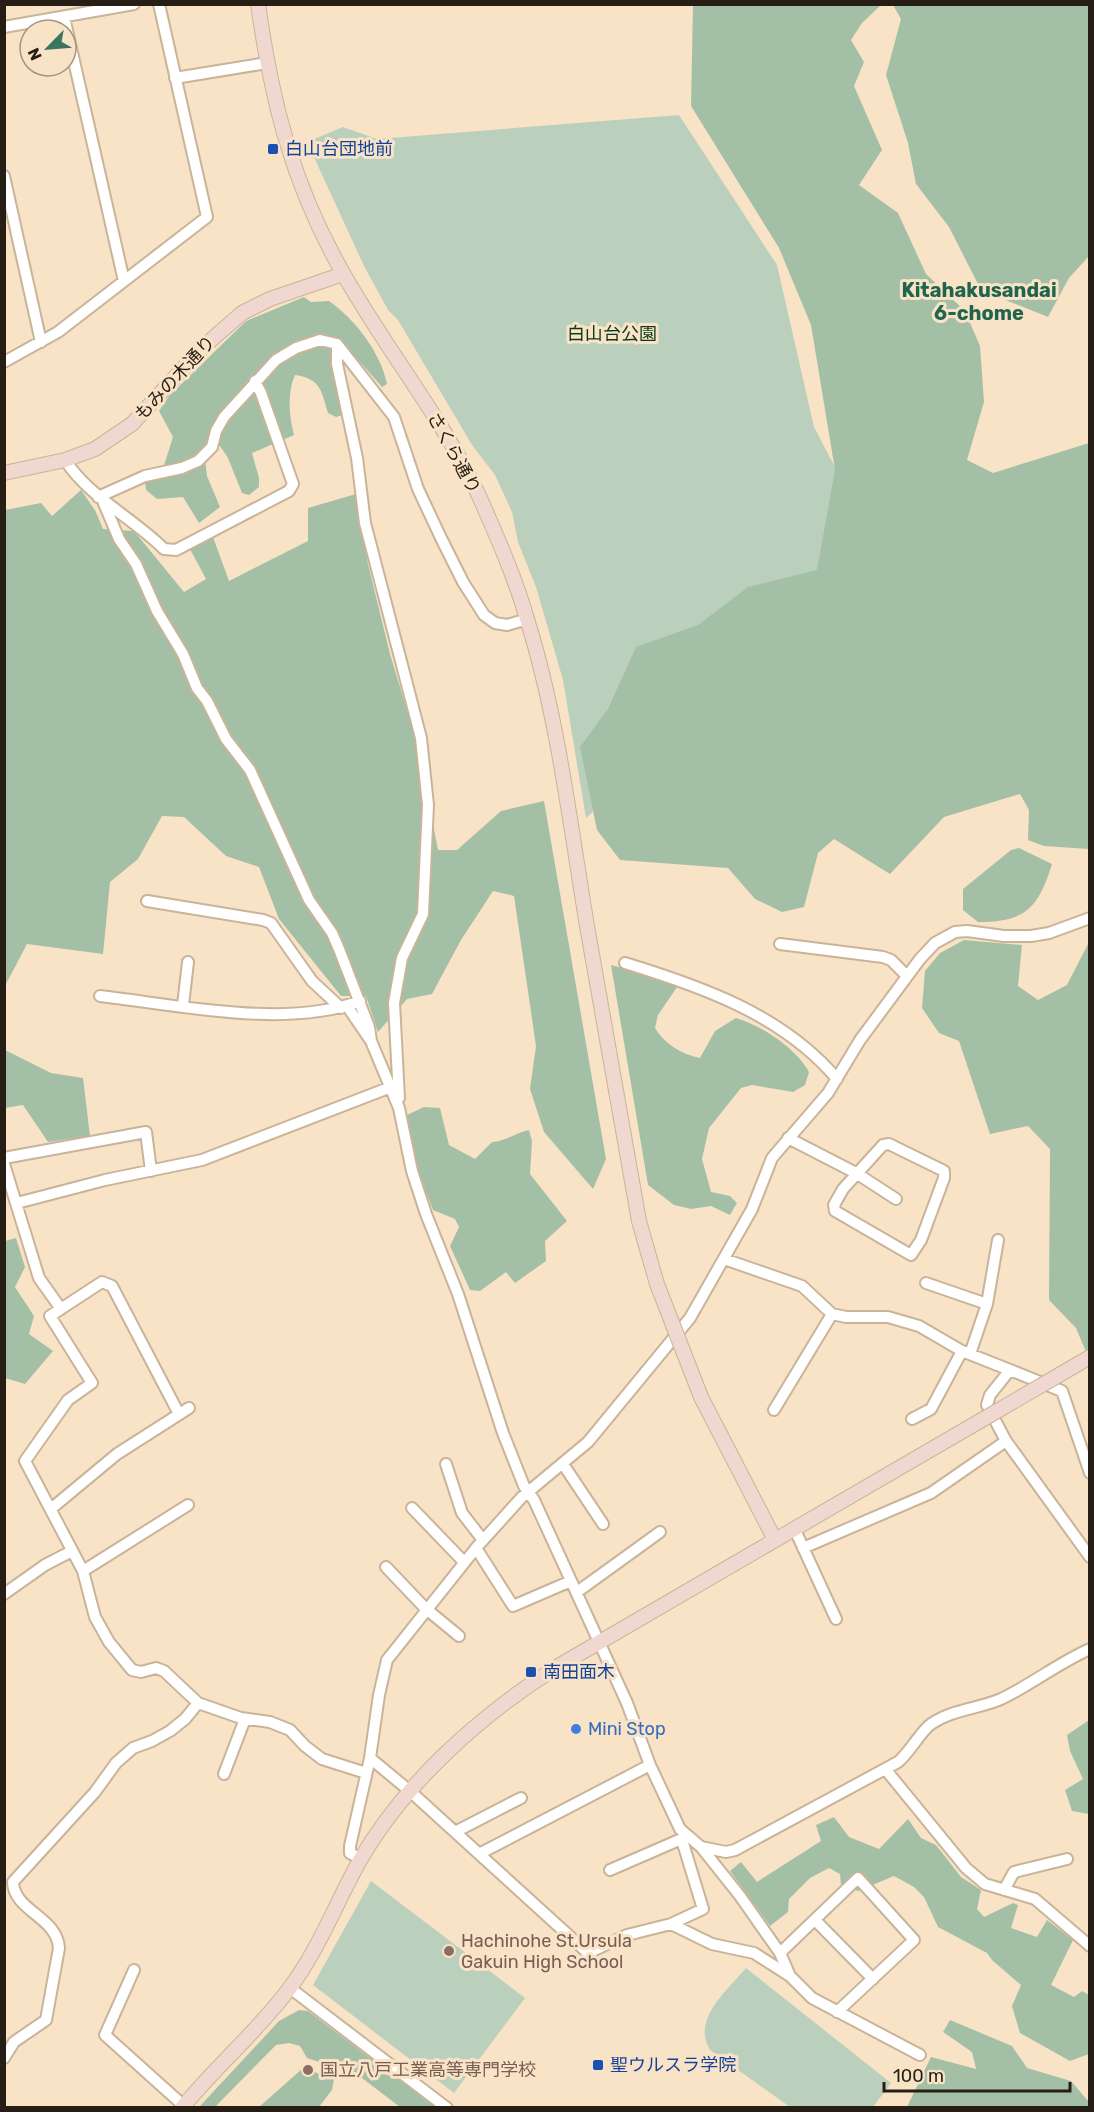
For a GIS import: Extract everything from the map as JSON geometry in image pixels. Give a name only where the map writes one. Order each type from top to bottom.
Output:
[{"type":"street","points":[[4,27],[134,4]]},
{"type":"street","points":[[4,362],[41,342],[207,218],[159,4]]},
{"type":"street","name":"さくら通り","points":[[258,4],[267,63],[284,139],[304,192],[343,274],[427,402],[461,462],[496,536],[528,619],[559,758],[586,926],[639,1221],[657,1284],[701,1397],[775,1540]]},
{"type":"street","points":[[64,17],[124,281]]},
{"type":"street","points":[[175,78],[267,63]]},
{"type":"street","points":[[4,176],[41,342]]},
{"type":"street","name":"もみの木通り","points":[[4,473],[65,460],[95,449],[132,424],[202,348],[242,313],[270,299],[343,274]]},
{"type":"street","points":[[100,499],[145,476],[182,468],[198,461],[212,447],[216,431],[224,417],[276,360],[296,348],[320,340],[337,344],[394,417],[418,489],[463,582],[484,615],[495,623],[507,625],[528,619]]},
{"type":"street","points":[[337,344],[337,364],[357,458],[365,523],[421,738],[428,805],[423,914],[402,958],[394,1003],[399,1108],[412,1171],[461,1304],[503,1433],[524,1486],[529,1492],[600,1643],[650,1765],[684,1838],[703,1909],[672,1924],[627,1935],[588,1953],[411,1792],[370,1758]]},
{"type":"street","points":[[65,460],[77,478],[100,499],[149,534],[164,549],[176,550],[289,491],[293,484],[255,381]]},
{"type":"street","points":[[100,499],[119,538],[136,564],[157,611],[183,654],[197,688],[207,701],[226,739],[250,770],[309,900],[332,933],[360,1001],[372,1041],[399,1108]]},
{"type":"street","points":[[147,901],[271,923],[312,981],[344,1007],[372,1041]]},
{"type":"street","points":[[361,1860],[350,1852],[350,1846],[370,1758],[380,1687],[387,1660],[425,1608],[464,1562],[529,1492],[588,1442],[690,1318],[753,1209],[772,1158],[837,1079],[860,1040],[908,976],[935,943],[955,932],[1031,936],[1049,933],[1089,918]]},
{"type":"street","points":[[780,944],[883,957],[891,960],[908,976]]},
{"type":"street","points":[[183,1005],[188,962]]},
{"type":"street","points":[[626,963],[688,982],[753,1012],[822,1061],[837,1079]]},
{"type":"street","points":[[100,996],[256,1014],[344,1007],[360,1001]]},
{"type":"street","points":[[17,1203],[202,1160],[391,1087]]},
{"type":"street","points":[[4,1158],[146,1132],[151,1171]]},
{"type":"street","points":[[789,1138],[856,1173],[896,1199]]},
{"type":"street","points":[[889,1144],[944,1171],[944,1178],[921,1240],[911,1255],[835,1211],[834,1205],[856,1173],[883,1145],[889,1144]]},
{"type":"street","points":[[4,1164],[39,1278],[61,1309]]},
{"type":"street","points":[[912,1419],[931,1409],[966,1352],[987,1304],[998,1240]]},
{"type":"street","points":[[724,1259],[802,1286],[832,1314],[846,1317],[888,1317],[919,1326],[966,1352],[1062,1391],[1089,1473]]},
{"type":"street","points":[[179,1414],[112,1286],[102,1282],[50,1316],[92,1383],[68,1400],[25,1457],[33,1478],[52,1508],[83,1571],[95,1617],[122,1659],[132,1670],[141,1672],[156,1668],[164,1671],[198,1703],[245,1719],[270,1722],[290,1730],[322,1759],[366,1773]]},
{"type":"street","points":[[926,1283],[987,1304]]},
{"type":"street","points":[[774,1410],[832,1314]]},
{"type":"street","points":[[134,1970],[105,2035],[183,2107],[247,2039],[290,1988],[361,1860],[411,1792],[436,1763],[476,1725],[523,1689],[1089,1357]]},
{"type":"street","points":[[1010,1370],[990,1395],[987,1405],[1006,1441],[1089,1557]]},
{"type":"street","points":[[52,1508],[117,1454],[189,1408]]},
{"type":"street","points":[[803,1548],[931,1492],[1006,1441]]},
{"type":"street","points":[[446,1464],[462,1513],[513,1606],[571,1581]]},
{"type":"street","points":[[563,1464],[603,1524]]},
{"type":"street","points":[[83,1571],[188,1505]]},
{"type":"street","points":[[412,1508],[464,1562]]},
{"type":"street","points":[[795,1530],[837,1619]]},
{"type":"street","points":[[576,1592],[660,1532]]},
{"type":"street","points":[[4,1594],[45,1565],[72,1551]]},
{"type":"street","points":[[386,1568],[425,1608],[459,1636]]},
{"type":"street","points":[[684,1838],[701,1847],[726,1852],[735,1850],[886,1770],[910,1752],[929,1725],[966,1708],[998,1700],[1089,1649]]},
{"type":"street","points":[[4,2058],[14,2042],[46,2020],[59,1948],[59,1936],[49,1923],[18,1897],[13,1882],[95,1791],[116,1763],[133,1748],[170,1731],[185,1719],[198,1703]]},
{"type":"street","points":[[224,1774],[245,1719]]},
{"type":"street","points":[[478,1854],[650,1765]]},
{"type":"street","points":[[886,1770],[966,1868],[985,1884],[1035,1899],[1089,1946]]},
{"type":"street","points":[[455,1832],[521,1798]]},
{"type":"street","points":[[610,1870],[684,1838]]},
{"type":"street","points":[[701,1847],[740,1896],[780,1953],[790,1976]]},
{"type":"street","points":[[1004,1890],[1014,1872],[1067,1858]]},
{"type":"street","points":[[780,1953],[858,1878],[914,1940],[837,2012]]},
{"type":"street","points":[[815,1920],[873,1979]]},
{"type":"street","points":[[672,1924],[712,1944],[754,1953],[790,1976],[812,1998],[920,2055]]},
{"type":"street","points":[[290,1988],[447,2108]]},
{"type":"green space","points":[[693,5],[881,5],[862,23],[851,40],[864,62],[854,86],[882,150],[859,185],[898,213],[926,274],[965,311],[980,346],[984,402],[967,460],[993,473],[1089,443],[1089,849],[1044,846],[1028,840],[1029,810],[1020,794],[944,817],[890,874],[834,839],[818,853],[804,907],[782,912],[755,899],[728,868],[620,860],[597,830],[580,747],[608,709],[636,647],[698,625],[748,587],[817,570],[835,470],[811,325],[779,248],[691,106]]},
{"type":"green space","points":[[893,5],[1089,5],[1089,256],[1069,278],[1048,317],[981,290],[949,227],[916,184],[908,143],[886,75],[901,19]]},
{"type":"green space","name":"白山台公園","points":[[679,115],[777,265],[814,427],[879,552],[586,818],[563,680],[536,587],[518,542],[512,512],[495,475],[472,445],[398,320],[388,310],[364,266],[307,142],[343,127],[377,139]]},
{"type":"green space","points":[[304,297],[311,302],[329,301],[348,317],[373,349],[387,384],[382,387],[344,344],[334,339],[331,351],[343,415],[336,417],[328,413],[319,387],[310,379],[295,375],[292,382],[290,405],[294,435],[252,453],[259,478],[259,487],[249,495],[242,493],[228,458],[218,443],[204,450],[207,476],[220,507],[199,523],[183,497],[157,499],[146,490],[145,481],[161,475],[173,437],[159,411],[170,395],[246,321]]},
{"type":"green space","points":[[81,490],[95,510],[103,529],[134,531],[184,592],[206,579],[190,549],[213,537],[229,581],[308,541],[308,508],[356,494],[368,564],[390,654],[418,747],[438,850],[457,850],[501,811],[544,801],[606,1159],[593,1189],[544,1132],[530,1089],[536,1046],[514,896],[493,891],[461,940],[432,994],[407,999],[378,1032],[366,996],[341,996],[279,919],[259,867],[226,856],[184,817],[162,816],[138,859],[110,882],[103,954],[27,944],[5,986],[5,510],[41,503],[52,516]]},
{"type":"green space","points":[[1019,848],[1052,864],[1041,892],[1035,902],[1018,916],[978,922],[963,910],[963,889],[1011,850]]},
{"type":"green space","points":[[964,940],[1022,945],[1018,986],[1038,1000],[1067,985],[1089,942],[1089,1359],[1076,1328],[1049,1300],[1050,1149],[1028,1126],[990,1134],[959,1041],[939,1033],[922,1008],[925,971],[940,953]]},
{"type":"green space","points":[[611,965],[662,979],[677,987],[658,1015],[655,1028],[664,1039],[680,1051],[700,1058],[715,1031],[736,1018],[756,1026],[777,1039],[796,1055],[809,1072],[805,1085],[793,1092],[752,1085],[741,1088],[709,1128],[702,1159],[711,1192],[730,1196],[737,1203],[730,1215],[711,1206],[691,1209],[674,1205],[648,1185]]},
{"type":"green space","points":[[5,1050],[51,1073],[83,1078],[90,1136],[48,1142],[23,1105],[5,1108]]},
{"type":"green space","points":[[424,1107],[440,1108],[449,1145],[475,1159],[492,1142],[529,1130],[532,1141],[530,1174],[567,1221],[545,1241],[546,1261],[515,1283],[506,1272],[480,1291],[470,1290],[450,1246],[459,1227],[455,1219],[433,1210],[417,1168],[407,1115]]},
{"type":"green space","points":[[16,1238],[25,1267],[15,1287],[34,1316],[29,1334],[53,1351],[25,1384],[5,1378],[5,1241]]},
{"type":"green space","points":[[1089,1720],[1089,1814],[1072,1811],[1065,1790],[1083,1779],[1070,1751],[1067,1735]]},
{"type":"green space","points":[[834,1817],[849,1837],[879,1849],[908,1819],[921,1838],[936,1845],[961,1877],[981,1890],[977,1909],[984,1917],[1013,1903],[1018,1905],[1011,1928],[1037,1937],[1047,1920],[1073,1940],[1051,1985],[1074,1997],[1082,1991],[1089,1995],[1089,2054],[1070,2061],[1020,2033],[1012,2006],[1021,1985],[987,1953],[938,1927],[924,1897],[914,1887],[894,1876],[858,1891],[841,1886],[840,1874],[829,1868],[810,1878],[789,1899],[788,1912],[770,1926],[730,1871],[741,1862],[757,1882],[821,1841],[816,1825]]},
{"type":"green space","points":[[371,1881],[525,1998],[454,2093],[313,1985]]},
{"type":"green space","points":[[746,1968],[891,2083],[873,2107],[790,2107],[710,2050],[705,2038],[708,2016],[722,1995]]},
{"type":"green space","points":[[299,2010],[308,2011],[435,2107],[400,2107],[358,2075],[307,2058],[300,2046],[289,2043],[276,2045],[215,2107],[199,2107],[279,2021]]},
{"type":"green space","points":[[950,2020],[1012,2046],[1027,2068],[1071,2081],[1089,2102],[1089,2107],[907,2107],[931,2057],[976,2069],[972,2052],[943,2032]]},
{"type":"green space","points":[[303,2068],[334,2079],[332,2090],[319,2107],[259,2107]]},
{"type":"place","name":"白山台団地前","points":[[273,149]]},
{"type":"place","name":"南田面木","points":[[531,1672]]},
{"type":"place","name":"Mini Stop","points":[[576,1729]]},
{"type":"place","name":"Hachinohe St.Ursula Gakuin High School","points":[[449,1951]]},
{"type":"place","name":"聖ウルスラ学院","points":[[598,2065]]},
{"type":"place","name":"国立八戸工業高等専門学校","points":[[308,2070]]},
{"type":"district","name":"Kitahakusandai 6-chome","points":[[979,302]]}]
